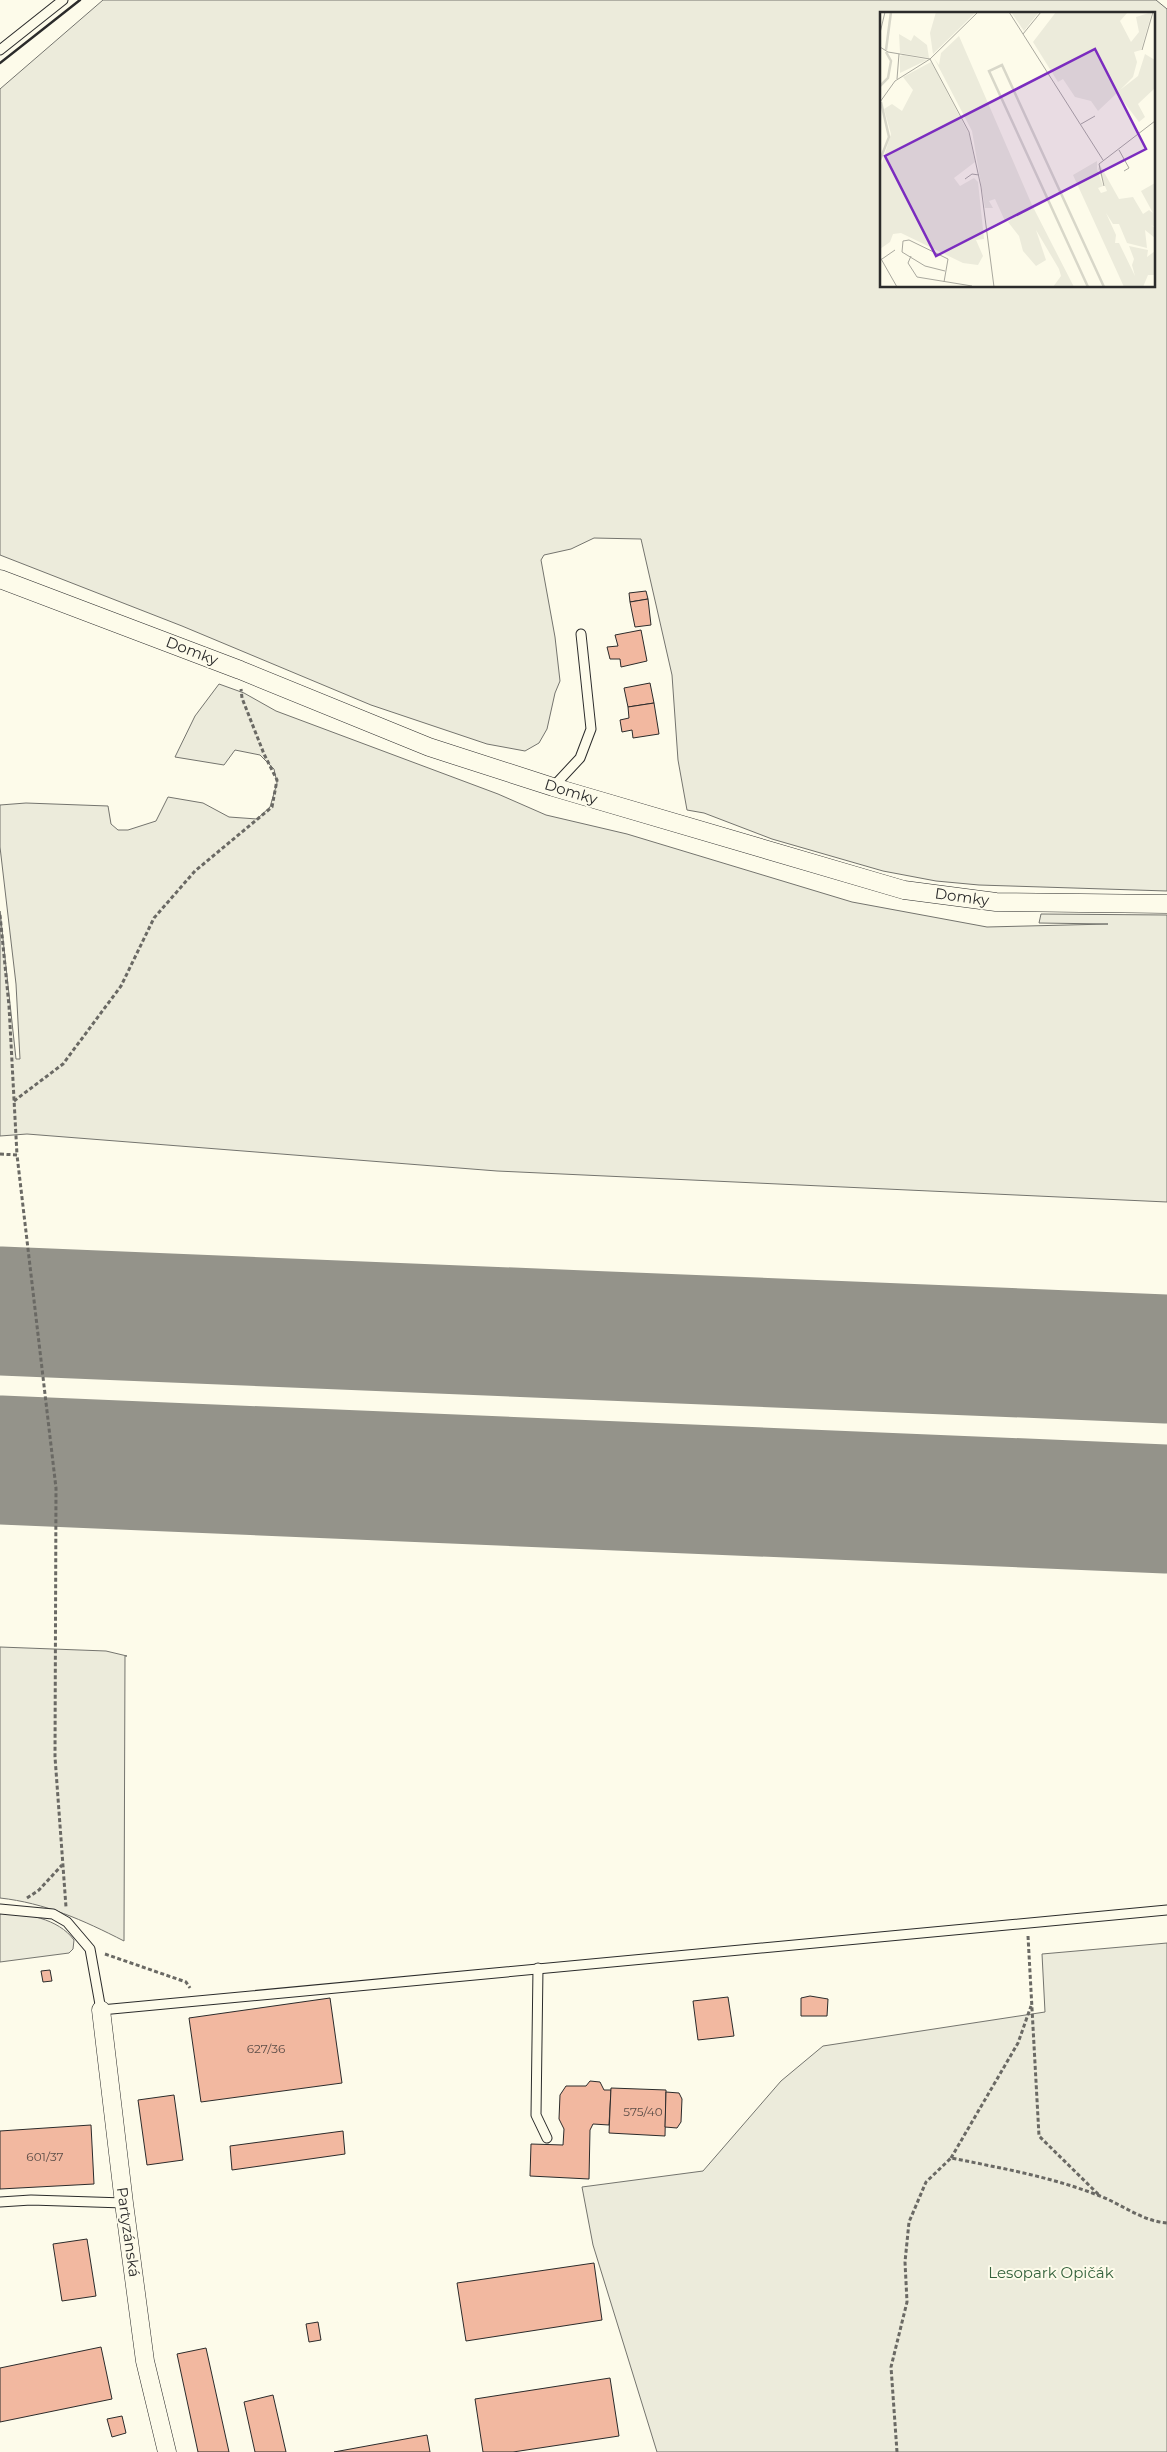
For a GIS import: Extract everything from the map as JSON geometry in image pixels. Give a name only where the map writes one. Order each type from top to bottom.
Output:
[{"type":"street","name":"Domky","points":[[0,579],[240,670],[429,747],[553,787],[904,890],[996,902],[1167,904]]},
{"type":"street","name":"Partyzánská","points":[[102,2010],[124,2203],[145,2361],[167,2452]]},
{"type":"lane","points":[[0,50],[63,0]]},
{"type":"lane","points":[[553,787],[580,758],[591,729],[581,634]]},
{"type":"lane","points":[[0,1909],[53,1914],[67,1922],[90,1949],[102,2010],[1167,1910]]},
{"type":"lane","points":[[538,1968],[536,2116],[547,2138]]},
{"type":"lane","points":[[0,2202],[124,2203]]},
{"type":"path","points":[[14,1101],[63,1064],[121,986],[154,918],[195,870],[272,807],[277,780],[264,754],[242,698],[240,670]]},
{"type":"path","points":[[0,915],[9,1006],[17,1155],[56,1488],[55,1757],[67,1922]]},
{"type":"path","points":[[0,1154],[17,1155]]},
{"type":"path","points":[[11,1910],[39,1890],[63,1864]]},
{"type":"path","points":[[1028,1922],[1039,2136],[1101,2196]]},
{"type":"path","points":[[90,1949],[186,1982],[198,2000]]},
{"type":"path","points":[[897,2452],[891,2367],[907,2302],[905,2262],[909,2222],[926,2182],[951,2158],[1018,2043],[1032,2003]]},
{"type":"path","points":[[951,2158],[1054,2181],[1101,2196],[1154,2222],[1167,2223]]},
{"type":"green space","points":[[103,0],[1156,0],[1167,9],[1167,891],[979,885],[936,881],[883,871],[772,839],[704,813],[687,810],[678,760],[672,675],[641,539],[594,538],[571,549],[544,555],[541,560],[555,637],[560,681],[555,693],[547,729],[539,743],[525,751],[487,744],[371,705],[182,626],[0,555],[0,89]]},
{"type":"green space","points":[[219,684],[244,693],[276,711],[498,794],[546,815],[627,834],[852,902],[987,927],[1108,924],[1039,923],[1041,914],[1167,915],[1167,1202],[497,1171],[27,1134],[0,1136],[0,911],[16,1059],[20,1059],[16,984],[0,847],[0,805],[26,803],[108,806],[111,824],[118,830],[128,830],[156,821],[168,797],[203,803],[229,817],[257,819],[270,807],[277,783],[274,769],[260,755],[235,750],[224,765],[175,757],[195,716]]},
{"type":"green space","points":[[0,1647],[106,1651],[127,1656],[125,1656],[124,1941],[94,1926],[48,1908],[17,1900],[0,1898]]},
{"type":"green space","points":[[0,1911],[41,1918],[50,1922],[74,1940],[73,1949],[69,1953],[0,1962]]},
{"type":"green space","name":"Lesopark Opičák","points":[[1167,1943],[1167,2452],[657,2452],[593,2245],[582,2187],[703,2171],[781,2081],[823,2046],[1045,2012],[1042,1954]]},
{"type":"building","points":[[646,591],[648,599],[630,602],[629,593]]},
{"type":"building","points":[[648,599],[651,625],[635,627],[630,602]]},
{"type":"building","points":[[641,630],[647,661],[621,667],[620,659],[610,659],[607,647],[618,646],[615,635]]},
{"type":"building","points":[[650,683],[654,703],[628,707],[624,688]]},
{"type":"building","points":[[654,703],[659,734],[633,738],[632,730],[622,732],[620,720],[629,718],[628,707]]},
{"type":"building","points":[[50,1970],[52,1981],[43,1982],[41,1971]]},
{"type":"building","points":[[810,1996],[828,1999],[827,2016],[801,2016],[801,1998]]},
{"type":"building","points":[[728,1997],[734,2036],[698,2040],[693,2001]]},
{"type":"building","points":[[330,1998],[342,2083],[201,2102],[189,2018]]},
{"type":"building","points":[[590,2081],[600,2082],[604,2090],[611,2090],[609,2125],[593,2124],[590,2130],[589,2179],[530,2176],[531,2144],[563,2145],[564,2129],[559,2119],[560,2095],[566,2086],[586,2086]]},
{"type":"building","points":[[611,2088],[666,2090],[665,2136],[609,2133]]},
{"type":"building","points":[[666,2092],[679,2093],[682,2099],[681,2122],[677,2128],[665,2127]]},
{"type":"building","points":[[174,2095],[183,2160],[147,2165],[138,2100]]},
{"type":"building","points":[[91,2125],[94,2184],[0,2189],[0,2131]]},
{"type":"building","points":[[343,2131],[345,2154],[232,2170],[230,2146]]},
{"type":"building","points":[[87,2239],[96,2296],[62,2301],[53,2244]]},
{"type":"building","points":[[594,2263],[602,2320],[466,2341],[457,2283]]},
{"type":"building","points":[[318,2322],[321,2340],[309,2342],[306,2324]]},
{"type":"building","points":[[101,2347],[112,2399],[0,2422],[0,2368]]},
{"type":"building","points":[[206,2348],[229,2452],[198,2452],[177,2354]]},
{"type":"building","points":[[610,2378],[619,2436],[513,2452],[483,2452],[475,2399]]},
{"type":"building","points":[[273,2395],[286,2452],[255,2452],[244,2402]]},
{"type":"building","points":[[122,2416],[126,2433],[112,2437],[107,2419]]},
{"type":"building","points":[[427,2435],[430,2452],[334,2452]]},
{"type":"runway","points":[[0,1311],[1167,1359]]},
{"type":"runway","points":[[0,1460],[1167,1509]]},
{"type":"wall","points":[[0,63],[80,0]]}]
